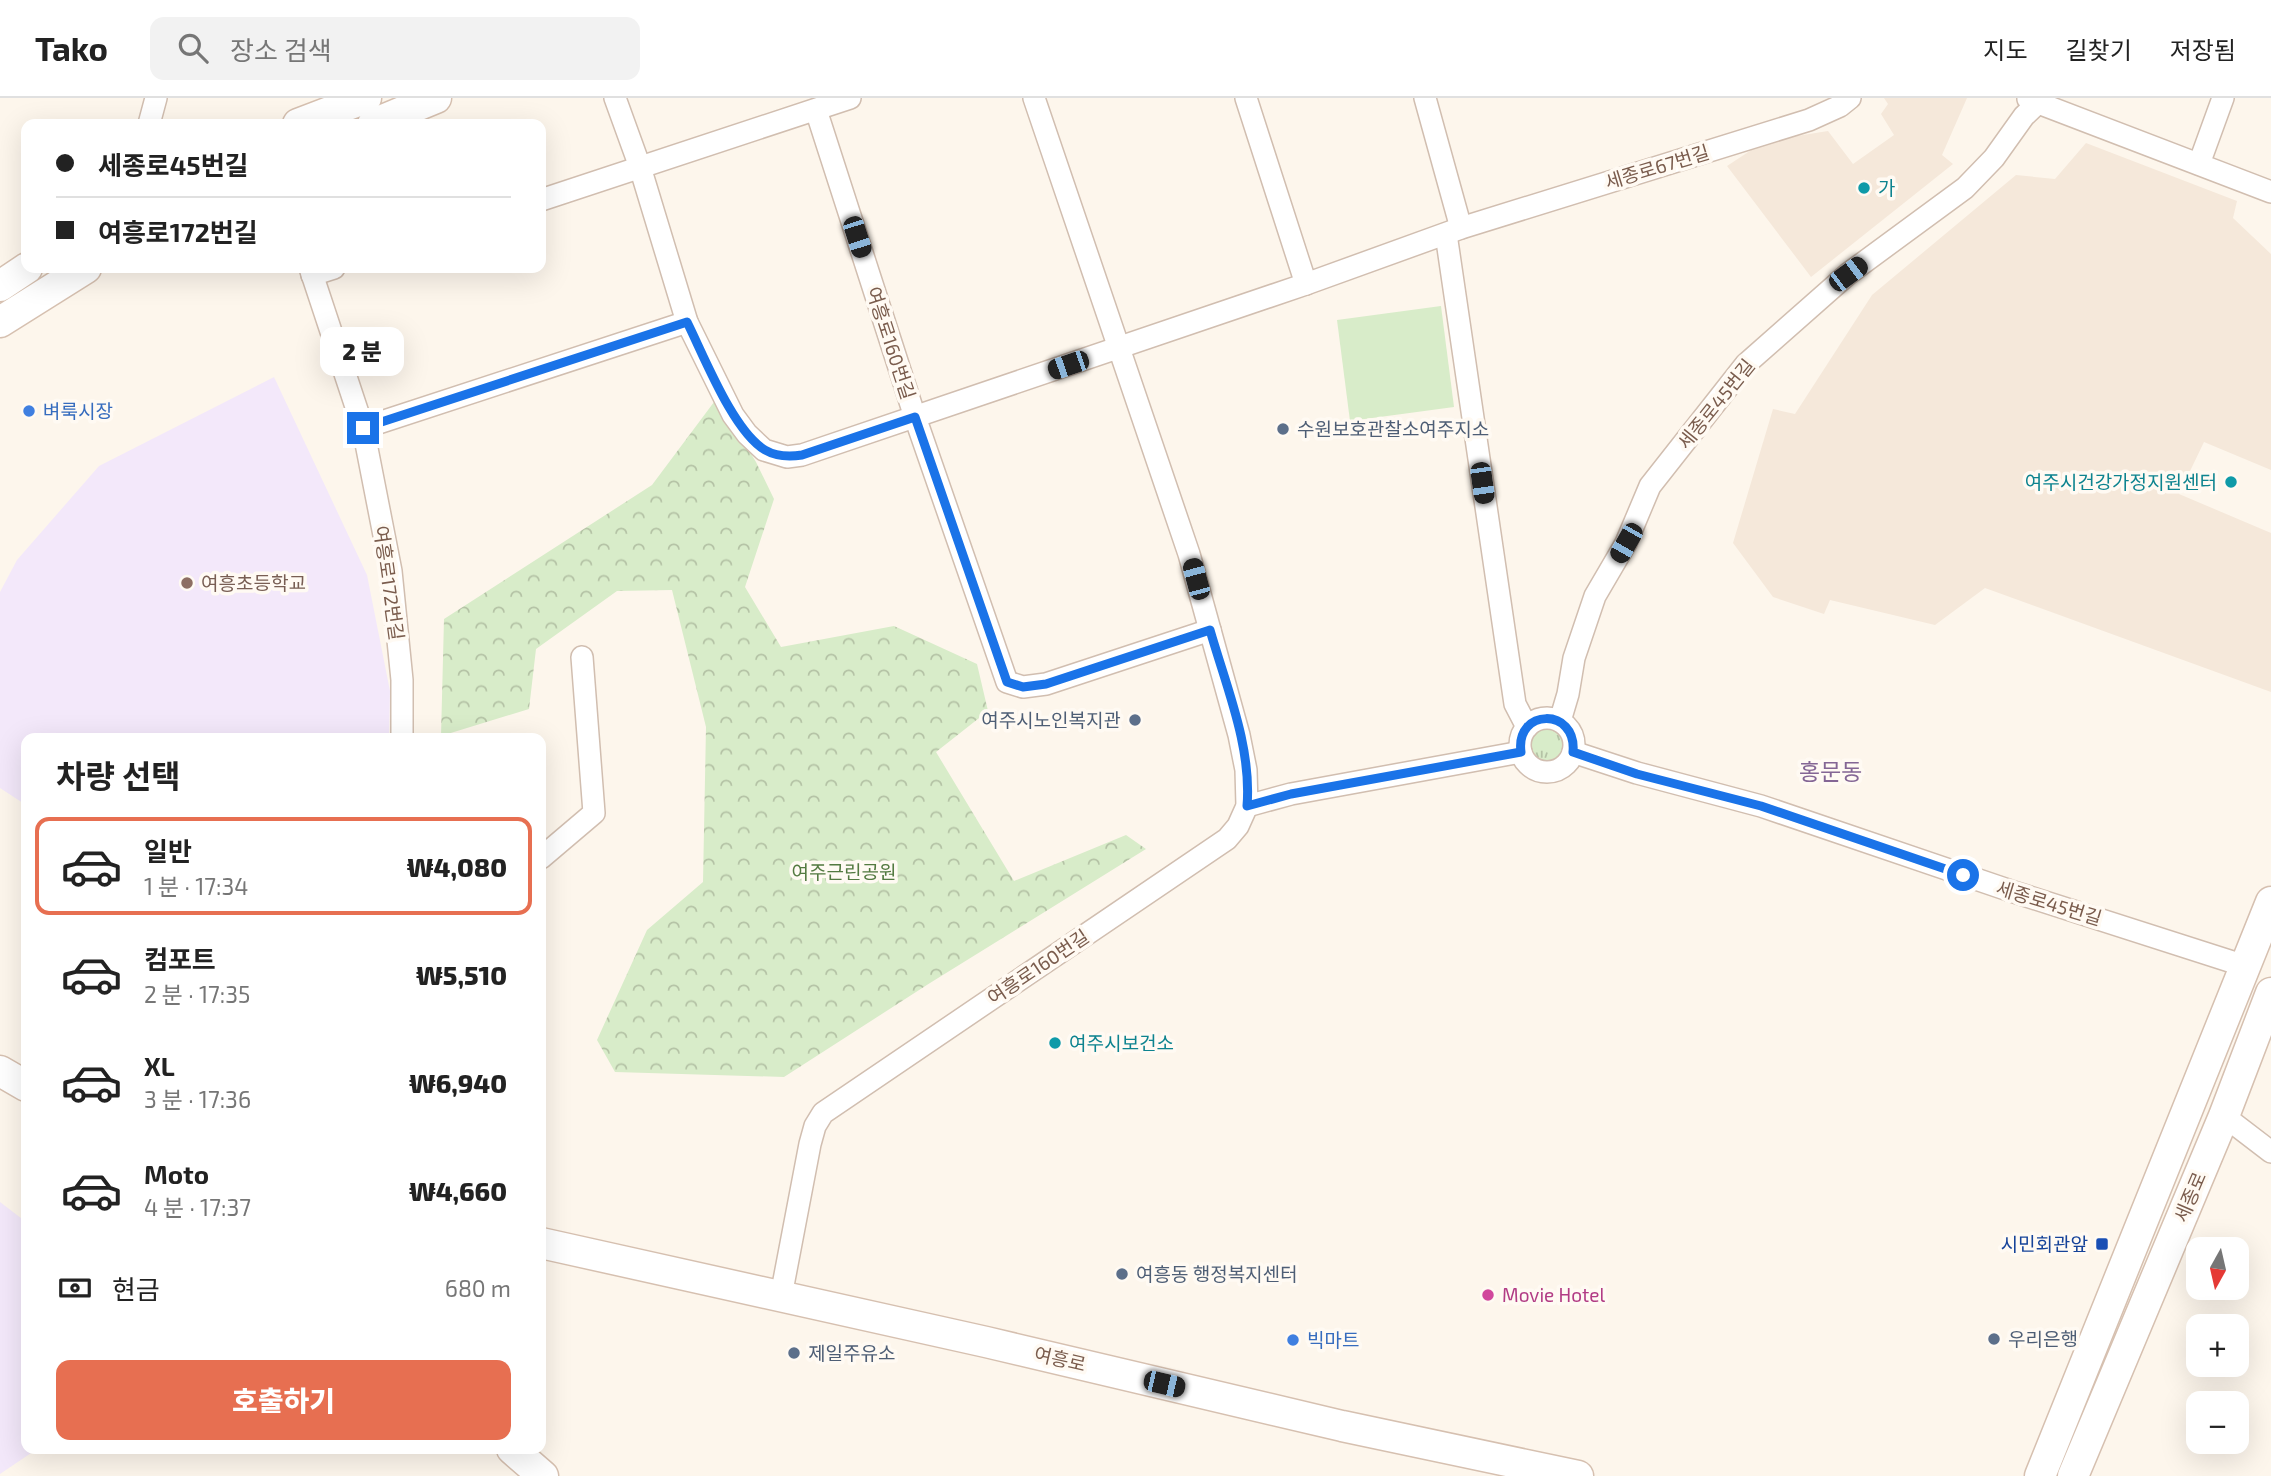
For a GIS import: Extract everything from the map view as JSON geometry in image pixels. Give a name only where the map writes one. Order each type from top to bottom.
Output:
[{"type":"street","points":[[150,119],[156,98]]},
{"type":"street","points":[[311,119],[366,98]]},
{"type":"street","points":[[385,119],[436,98]]},
{"type":"street","name":"여흥로160번길","points":[[615,98],[640,167],[687,322],[733,415],[747,434],[764,450],[788,457],[802,455],[1119,348],[1453,231]]},
{"type":"street","points":[[546,198],[850,98]]},
{"type":"street","points":[[1034,98],[1189,554],[1239,735],[1246,770],[1247,806],[1291,794],[1521,752]]},
{"type":"street","points":[[1246,98],[1306,284]]},
{"type":"street","points":[[1426,98],[1453,231],[1515,705],[1527,727]]},
{"type":"street","name":"세종로67번길","points":[[1453,231],[1809,120],[1840,106],[1850,98]]},
{"type":"street","points":[[2199,164],[2223,98]]},
{"type":"street","points":[[2036,100],[2271,192]]},
{"type":"street","name":"세종로45번길","points":[[1560,722],[1569,694],[1574,658],[1595,596],[1626,543],[1650,486],[1746,364],[1848,274],[1965,187],[1994,158],[2036,100]]},
{"type":"street","name":"여흥로160번길","points":[[816,110],[915,417],[1007,682],[1023,687],[1046,684],[1210,630]]},
{"type":"street","points":[[0,286],[21,272]]},
{"type":"street","points":[[0,322],[78,273]]},
{"type":"street","name":"여흥로172번길","points":[[312,273],[363,428],[391,571],[402,680],[402,733]]},
{"type":"street","points":[[363,428],[687,322]]},
{"type":"street","points":[[546,854],[594,813],[582,657]]},
{"type":"street","points":[[1542,719],[1560,722],[1572,734],[1573,752],[1563,766],[1546,772],[1530,766],[1521,752],[1522,734],[1527,727],[1542,719]]},
{"type":"street","name":"세종로45번길","points":[[1573,752],[1637,774],[1761,806],[2014,892],[2258,970]]},
{"type":"street","name":"여흥로160번길","points":[[781,1296],[810,1144],[815,1126],[823,1113],[1227,839],[1238,826],[1247,806]]},
{"type":"street","points":[[2040,1476],[2258,970],[2271,902]]},
{"type":"street","name":"세종로","points":[[2073,1476],[2224,1116],[2271,993]]},
{"type":"street","points":[[0,1071],[21,1083]]},
{"type":"street","points":[[2224,1116],[2271,1152]]},
{"type":"street","name":"여흥로","points":[[546,1243],[986,1342],[1342,1426],[1578,1476]]},
{"type":"street","points":[[518,1454],[543,1476]]},
{"type":"shaded area","points":[[1884,98],[1967,98],[1942,155],[1953,164],[1811,277],[1727,166],[1765,141],[1828,131],[1853,164],[1894,135],[1881,114],[1888,104]]},
{"type":"shaded area","points":[[2086,143],[2237,201],[2233,218],[2271,254],[2271,470],[2204,442],[2179,494],[2271,533],[2271,692],[1985,588],[1935,625],[1830,600],[1824,614],[1773,597],[1733,543],[1773,409],[1795,414],[1872,295],[2016,175],[2055,179]]},
{"type":"shaded area","name":"여흥초등학교","points":[[274,377],[367,575],[390,691],[389,733],[21,733],[21,802],[0,788],[0,592],[17,560],[99,466]]},
{"type":"shaded area","points":[[0,1202],[21,1218],[21,1454],[30,1454],[0,1474]]},
{"type":"green space","points":[[1441,306],[1454,407],[1350,421],[1337,320]]},
{"type":"green space","name":"여주근린공원","points":[[717,398],[756,462],[774,499],[745,587],[781,647],[894,626],[977,664],[988,711],[936,752],[1014,881],[1126,835],[1146,849],[784,1077],[615,1072],[597,1040],[647,930],[703,882],[706,727],[672,590],[617,591],[536,649],[529,709],[451,733],[441,733],[444,619],[652,485]]},
{"type":"green space","points":[[1547,728],[1559,733],[1564,745],[1559,757],[1547,762],[1535,757],[1530,745],[1535,733]]},
{"type":"place","name":"가","points":[[1864,188]]},
{"type":"place","name":"벼룩시장","points":[[29,411]]},
{"type":"place","name":"수원보호관찰소여주지소","points":[[1283,429]]},
{"type":"place","name":"여주시건강가정지원센터","points":[[2231,482]]},
{"type":"place","name":"여흥초등학교","points":[[187,583]]},
{"type":"place","name":"여주시노인복지관","points":[[1135,720]]},
{"type":"place","name":"여주시보건소","points":[[1055,1043]]},
{"type":"place","name":"시민회관앞","points":[[2102,1244]]},
{"type":"place","name":"여흥동 행정복지센터","points":[[1122,1274]]},
{"type":"place","name":"Movie Hotel","points":[[1488,1295]]},
{"type":"place","name":"우리은행","points":[[1994,1339]]},
{"type":"place","name":"빅마트","points":[[1293,1340]]},
{"type":"place","name":"제일주유소","points":[[794,1353]]},
{"type":"district","name":"홍문동","points":[[1831,772]]},
{"type":"route","points":[[363,428],[687,322],[733,415],[747,434],[764,450],[788,457],[802,455],[915,417],[1007,682],[1023,687],[1046,684],[1210,630],[1239,735],[1246,770],[1247,806],[1291,794],[1521,752],[1522,734],[1527,727],[1534,721],[1551,719],[1567,727],[1572,734],[1573,752],[1637,774],[1761,806],[1963,875]]}]
